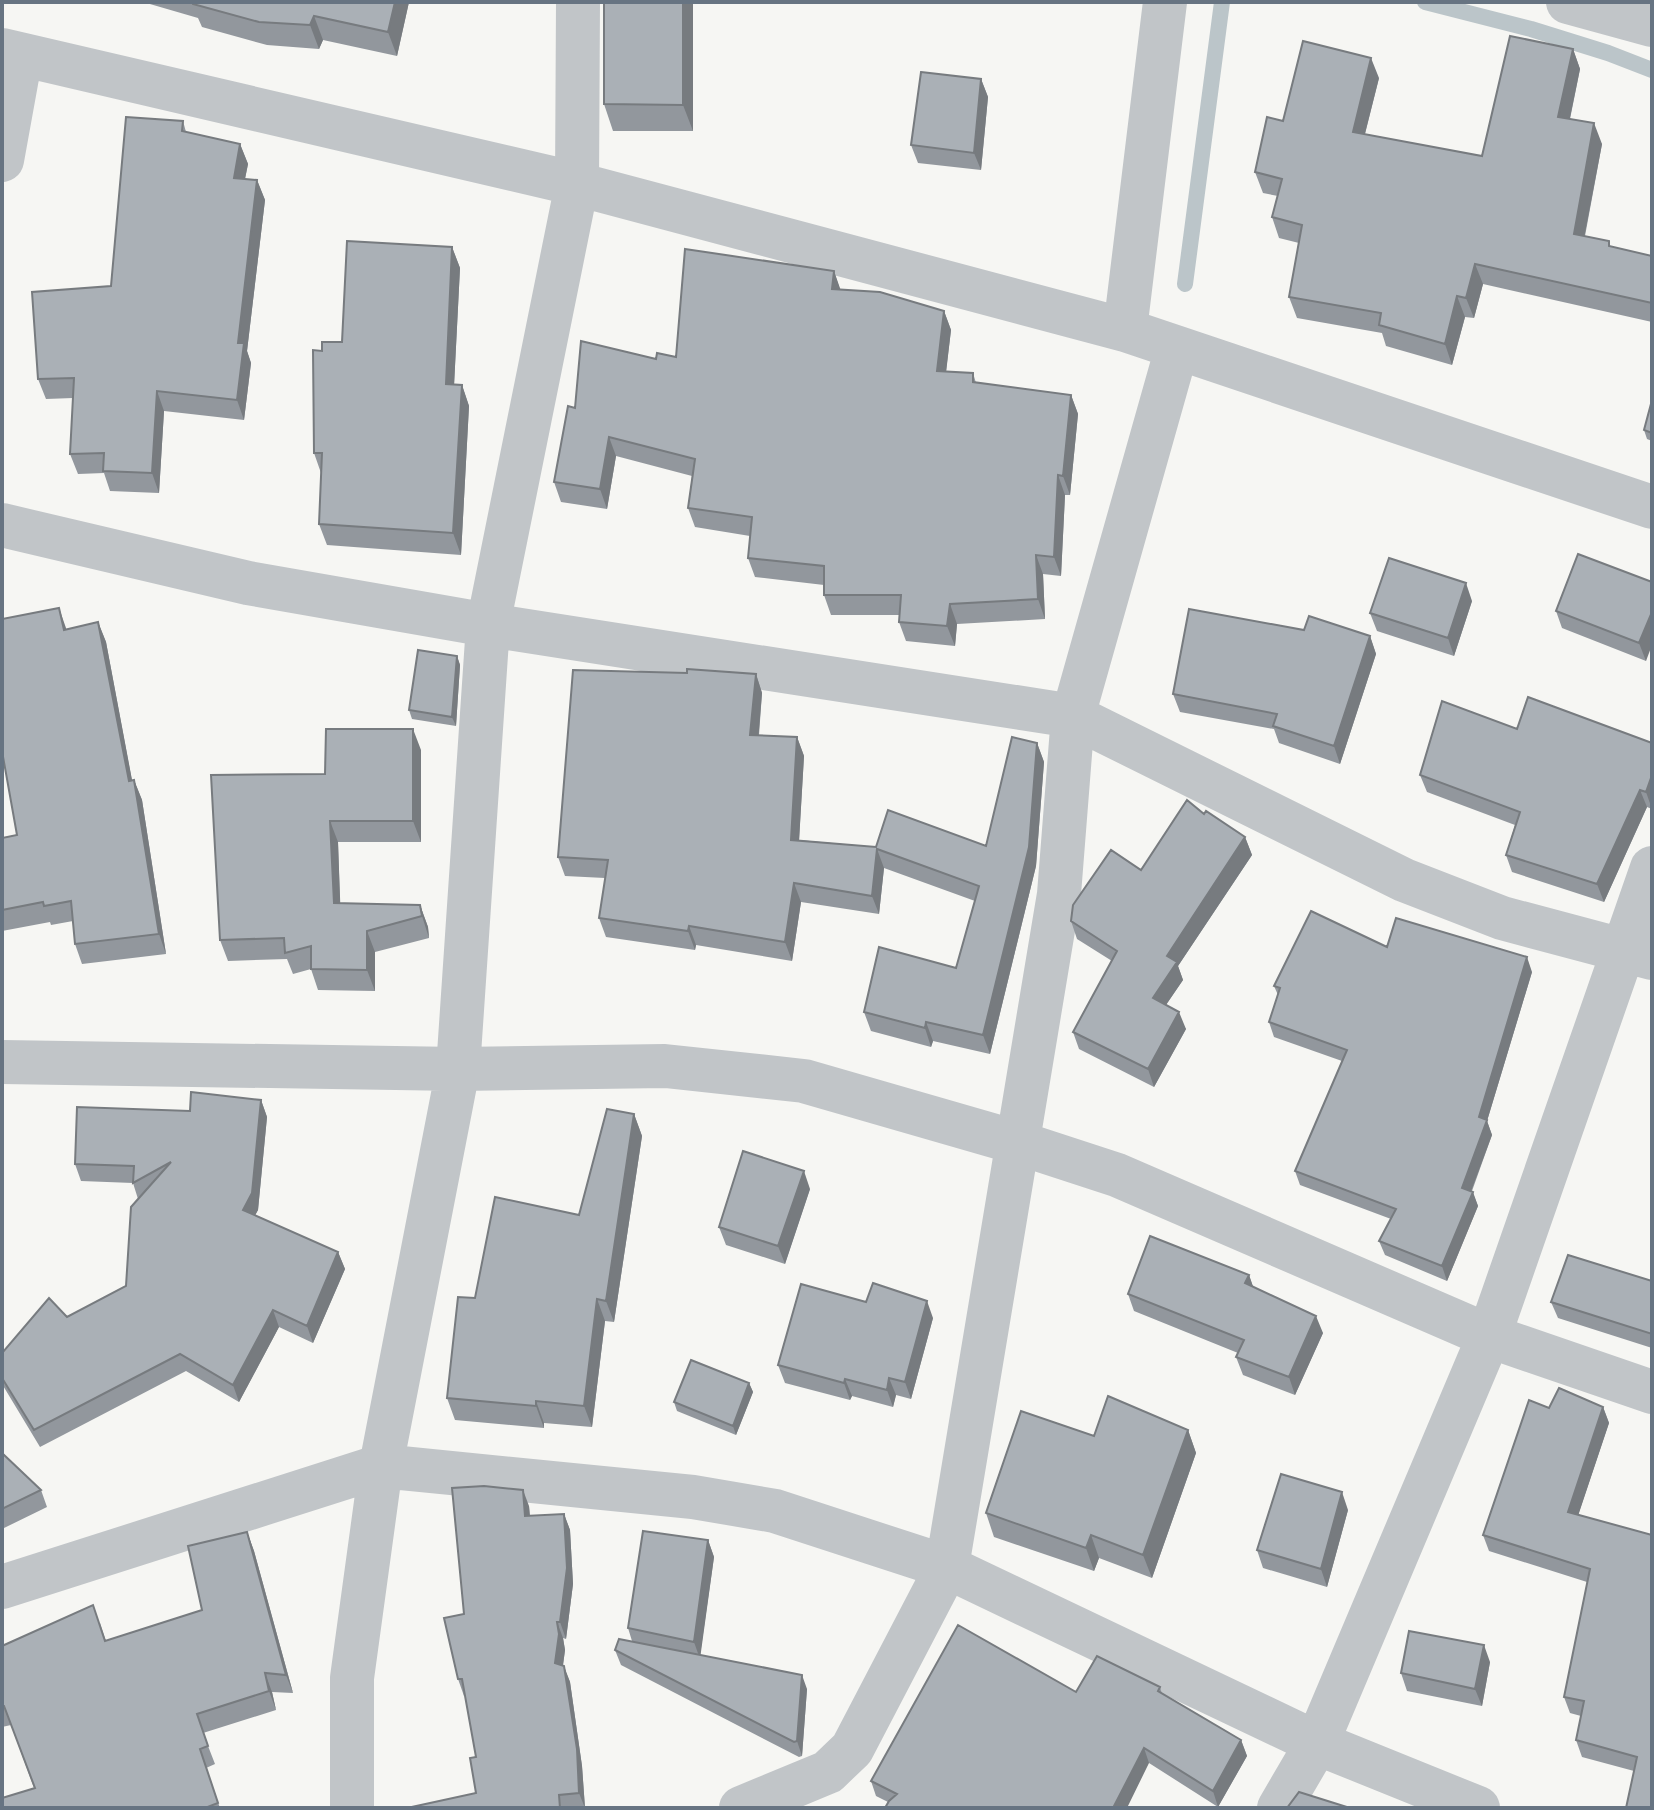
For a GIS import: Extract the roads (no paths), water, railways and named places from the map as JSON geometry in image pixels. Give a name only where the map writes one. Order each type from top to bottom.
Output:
[{"type":"street","points":[[352,1808],[352,1678],[381,1466],[458,1069],[488,625],[577,184],[578,2]]},
{"type":"street","points":[[1125,330],[1165,2]]},
{"type":"street","points":[[1568,2],[1652,25]]},
{"type":"street","points":[[2,160],[12,53],[577,184],[1125,330],[1652,507]]},
{"type":"street","points":[[741,1808],[828,1772],[852,1749],[947,1567],[1059,894],[1073,716],[1177,348]]},
{"type":"street","points":[[2,525],[248,583],[488,625],[1073,716],[1404,880],[1502,918],[1638,955]]},
{"type":"street","points":[[1279,1808],[1317,1743],[1489,1336],[1638,955],[1652,868]]},
{"type":"street","points":[[2,1062],[458,1069],[665,1066],[804,1081],[1019,1143],[1117,1175],[1489,1336],[1652,1392]]},
{"type":"street","points":[[2,1587],[381,1466],[693,1497],[775,1511],[947,1567],[1317,1743],[1478,1808]]},
{"type":"waterway","points":[[1185,284],[1222,2]]},
{"type":"waterway","points":[[1425,2],[1531,29],[1652,70]]}]
